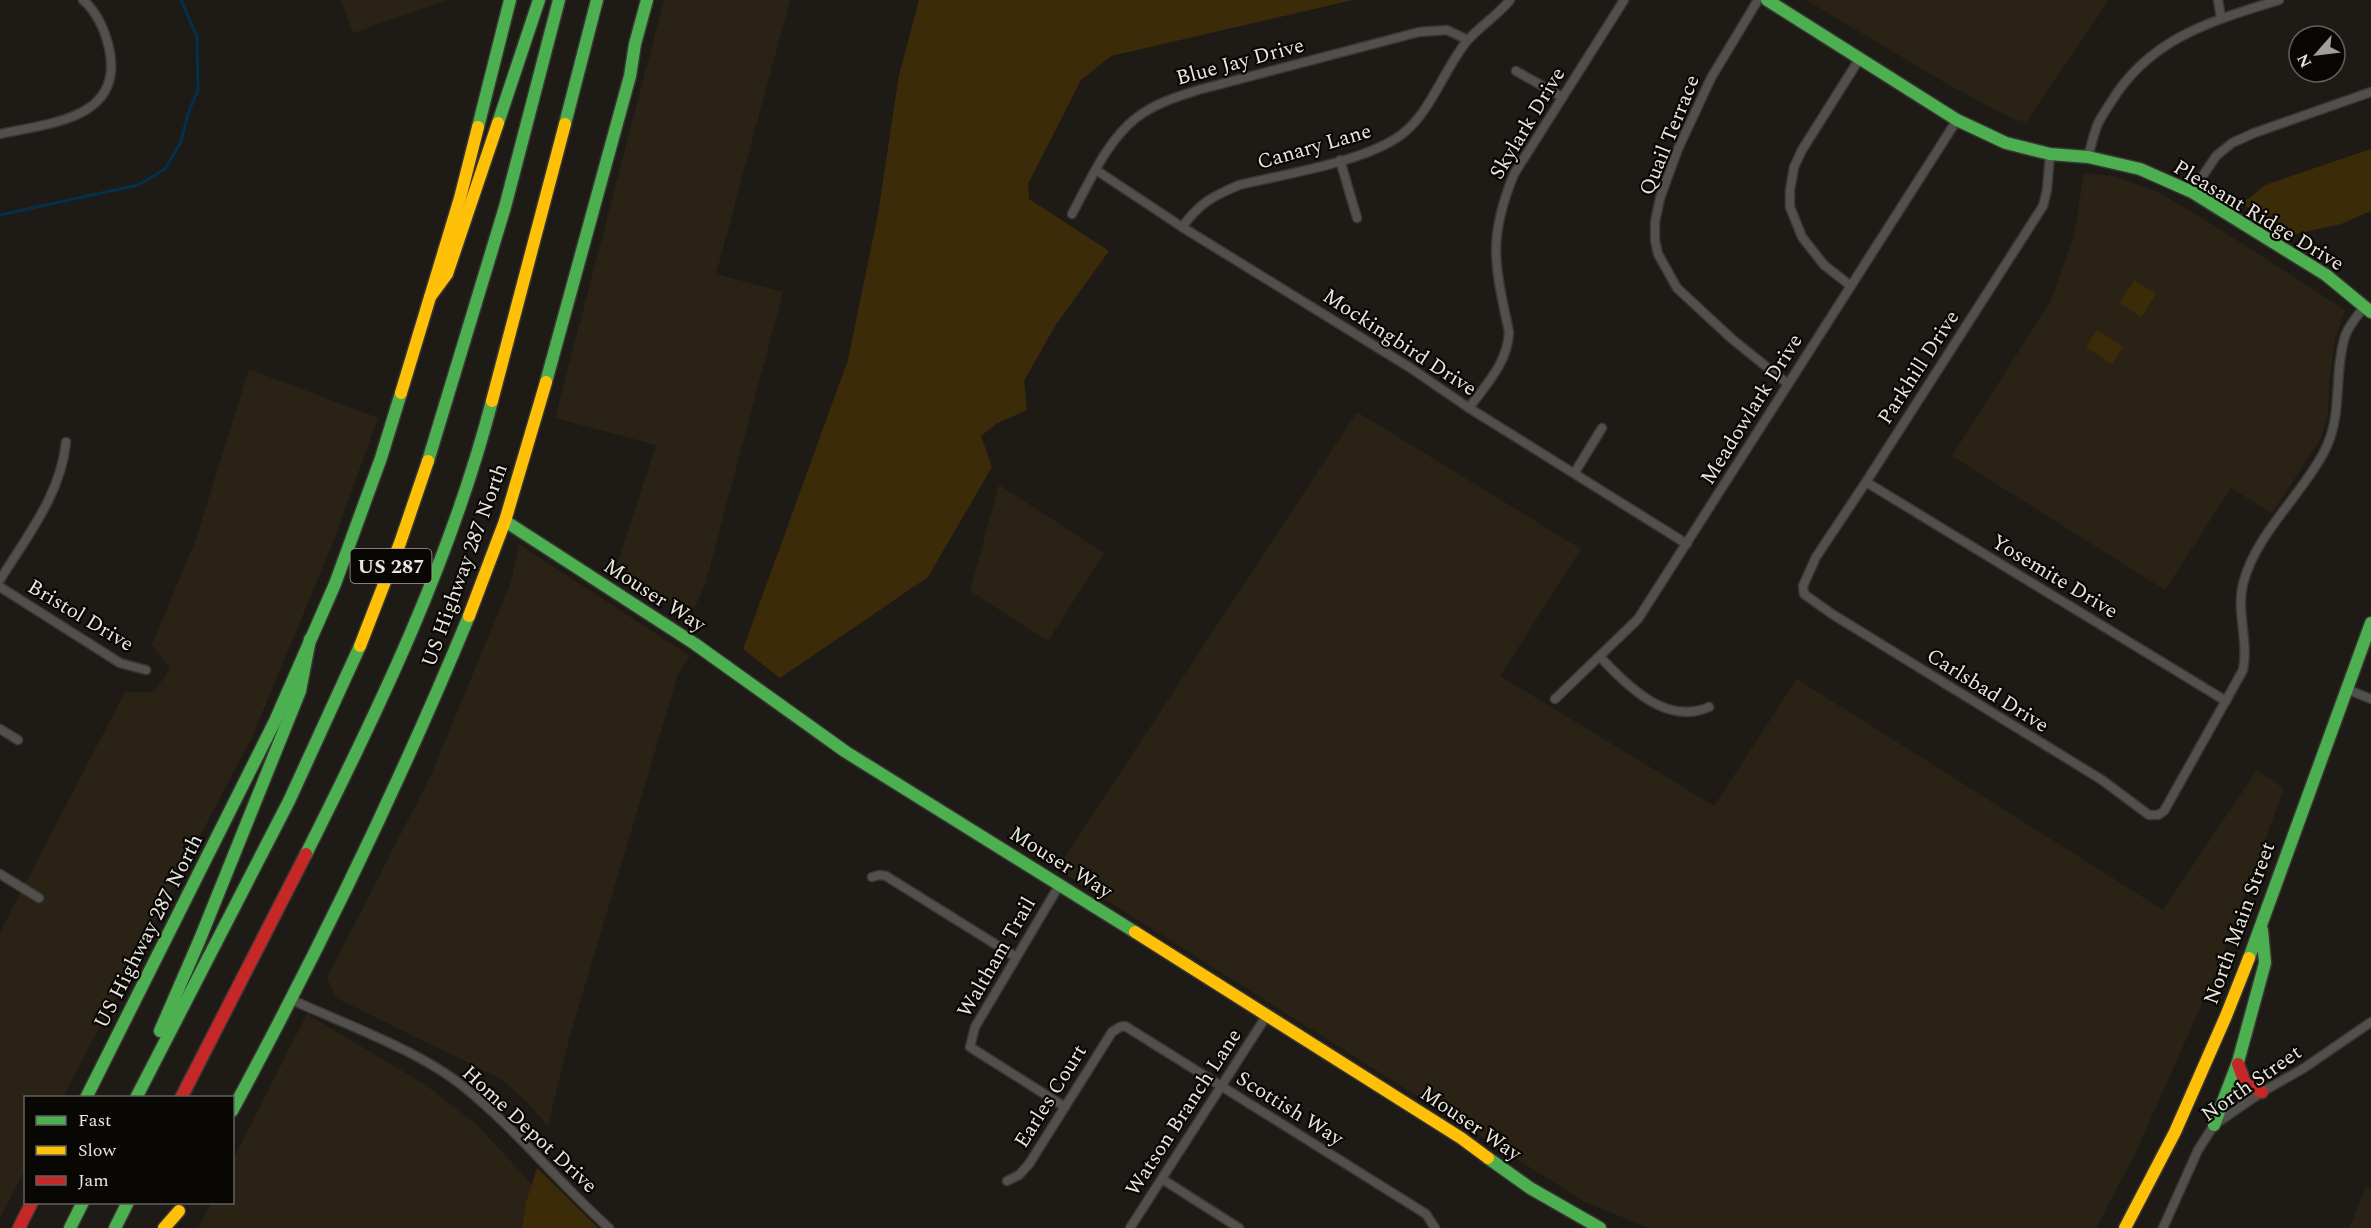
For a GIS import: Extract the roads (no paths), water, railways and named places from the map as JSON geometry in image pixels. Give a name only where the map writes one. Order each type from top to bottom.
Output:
[{"type":"main road","name":"US Highway 287 North","points":[[87,1096],[276,721],[334,584],[381,458],[430,297],[459,198],[510,0]]},
{"type":"main road","points":[[430,297],[447,274],[539,0]]},
{"type":"main road","name":"US 287","points":[[137,1096],[299,780],[337,699],[405,530],[456,374],[507,197],[559,0]]},
{"type":"main road","name":"US 287","points":[[182,1096],[352,763],[425,599],[478,453],[597,0]]},
{"type":"main road","name":"US Highway 287 North","points":[[234,1107],[292,1000],[414,745],[469,617],[505,521],[546,384],[568,297],[608,160],[630,76],[646,0]]},
{"type":"main road","name":"Pleasant Ridge Drive","points":[[1767,0],[1957,120],[2006,143],[2050,154],[2088,157],[2140,168],[2192,192],[2326,275],[2368,309]]},
{"type":"main road","name":"Mouser Way","points":[[505,521],[695,644],[846,752],[1060,884],[1461,1138],[1530,1188],[1600,1228]]},
{"type":"main road","name":"North Main Street","points":[[2125,1228],[2175,1132],[2226,1016],[2371,623]]},
{"type":"main road","points":[[130,1096],[200,939],[300,691],[310,639]]},
{"type":"main road","points":[[2214,1125],[2238,1062],[2265,963],[2261,926]]},
{"type":"main road","points":[[2238,1062],[2240,1076],[2244,1083],[2250,1089],[2262,1092]]},
{"type":"main road","points":[[19,1228],[31,1204]]},
{"type":"main road","points":[[70,1228],[82,1204]]},
{"type":"main road","points":[[115,1228],[127,1204]]},
{"type":"main road","points":[[164,1228],[182,1207]]},
{"type":"main road","points":[[170,1228],[182,1207]]},
{"type":"street","points":[[0,134],[64,120],[85,112],[105,92],[111,79],[112,63],[107,41],[96,16],[83,0]]},
{"type":"street","name":"Canary Lane","points":[[1182,227],[1201,204],[1229,189],[1377,149],[1402,134],[1415,121],[1452,61],[1468,40],[1510,0]]},
{"type":"street","name":"Skylark Drive","points":[[1469,408],[1498,368],[1509,340],[1495,267],[1495,237],[1502,203],[1514,174],[1624,0]]},
{"type":"street","name":"Quail Terrace","points":[[1758,0],[1711,78],[1678,149],[1660,198],[1655,222],[1655,240],[1658,254],[1677,288],[1732,339],[1788,384]]},
{"type":"street","points":[[2218,0],[2221,18]]},
{"type":"street","points":[[2088,157],[2097,125],[2121,86],[2140,65],[2164,45],[2190,30],[2279,0]]},
{"type":"street","name":"Blue Jay Drive","points":[[1072,214],[1114,140],[1135,118],[1167,100],[1419,32],[1447,30],[1468,40]]},
{"type":"street","points":[[1851,286],[1824,266],[1802,237],[1790,207],[1790,190],[1794,166],[1802,150],[1860,58]]},
{"type":"street","points":[[1516,70],[1562,97]]},
{"type":"street","points":[[2192,192],[2216,156],[2232,143],[2254,133],[2371,92]]},
{"type":"street","name":"Meadowlark Drive","points":[[1554,699],[1638,619],[1957,120]]},
{"type":"street","name":"Parkhill Drive","points":[[1804,594],[1803,586],[1816,557],[2043,206],[2048,190],[2050,154]]},
{"type":"street","points":[[1340,160],[1357,218]]},
{"type":"street","name":"Mockingbird Drive","points":[[1096,170],[1182,227],[1399,361],[1469,408],[1575,472],[1687,544]]},
{"type":"street","points":[[2226,701],[2243,670],[2246,656],[2241,599],[2243,584],[2251,562],[2274,524],[2324,452],[2338,407],[2345,337],[2351,324],[2368,309]]},
{"type":"street","points":[[1575,472],[1602,428]]},
{"type":"street","points":[[0,580],[50,499],[64,462],[66,442]]},
{"type":"street","name":"Yosemite Drive","points":[[1866,482],[2226,701]]},
{"type":"street","name":"Bristol Drive","points":[[0,586],[120,663],[146,670]]},
{"type":"street","name":"Carlsbad Drive","points":[[1804,594],[1832,614],[2102,780],[2153,816],[2164,811],[2226,701]]},
{"type":"street","points":[[1600,657],[1635,690],[1665,708],[1687,713],[1709,707]]},
{"type":"street","points":[[2346,689],[2371,699]]},
{"type":"street","points":[[0,729],[18,740]]},
{"type":"street","points":[[0,874],[39,898]]},
{"type":"street","points":[[872,877],[886,876],[1016,957]]},
{"type":"street","name":"Waltham Trail","points":[[1060,884],[975,1027],[970,1047],[1065,1107]]},
{"type":"street","name":"Home Depot Drive","points":[[292,1000],[414,1055],[463,1085],[609,1228]]},
{"type":"street","name":"Watson Branch Lane","points":[[1130,1228],[1267,1015]]},
{"type":"street","name":"North Street","points":[[2163,1228],[2198,1150],[2214,1125],[2371,1022]]},
{"type":"street","name":"Earles Court","points":[[1007,1181],[1024,1171],[1112,1032],[1120,1027]]},
{"type":"street","name":"Scottish Way","points":[[1120,1027],[1130,1029],[1426,1214],[1435,1228]]},
{"type":"street","points":[[1162,1179],[1239,1228]]},
{"type":"waterway","points":[[0,215],[138,185],[165,169],[180,144],[189,111],[198,90],[197,37],[181,0]]}]
